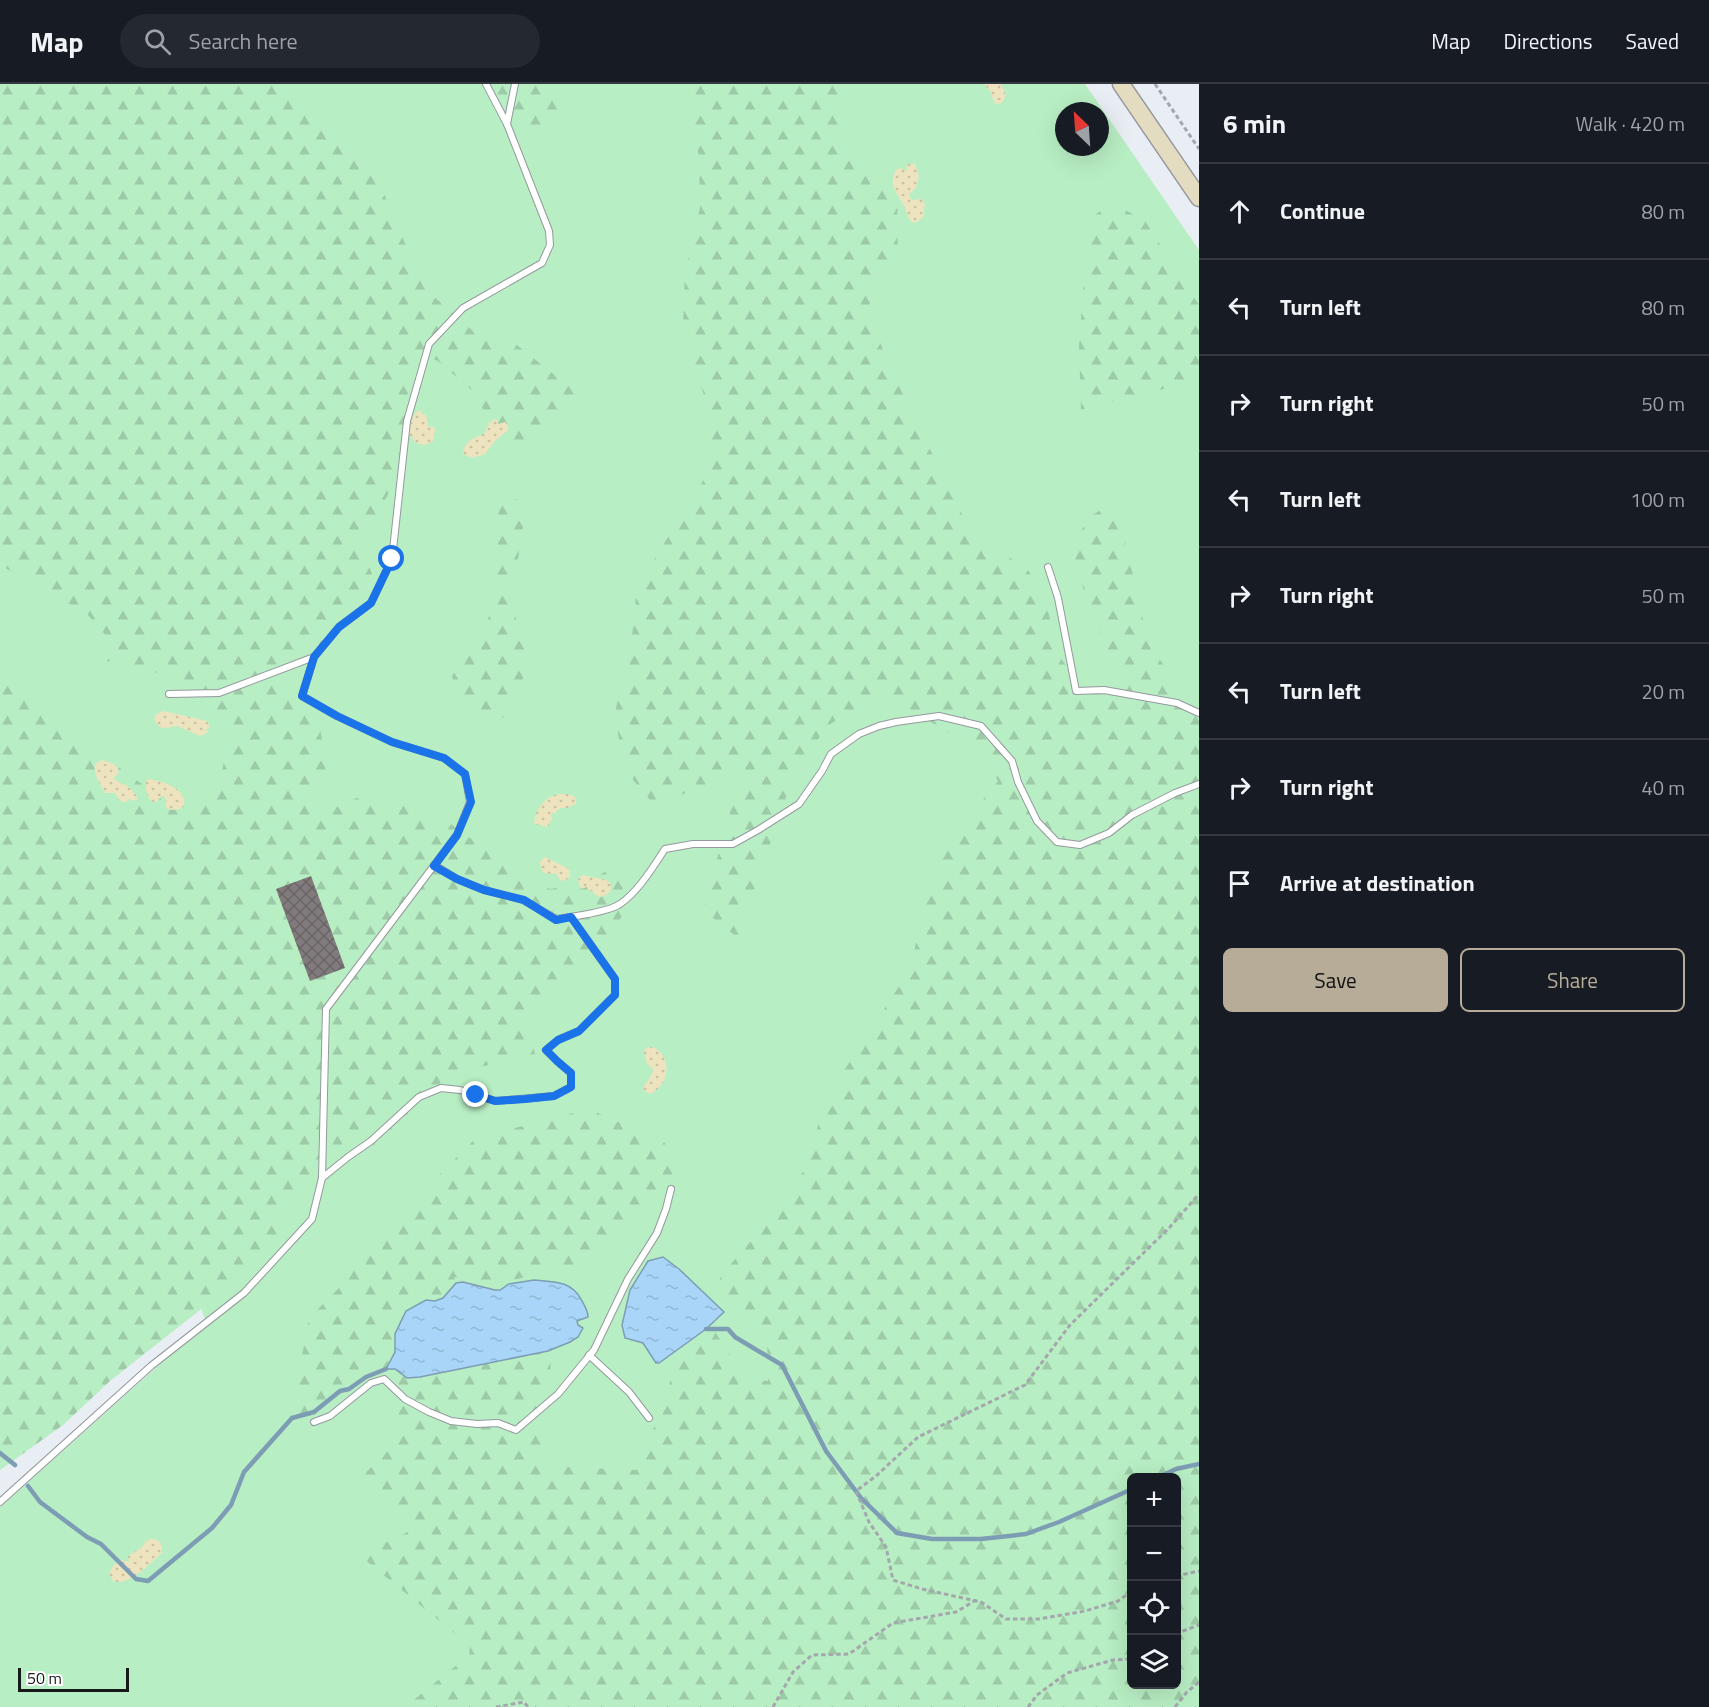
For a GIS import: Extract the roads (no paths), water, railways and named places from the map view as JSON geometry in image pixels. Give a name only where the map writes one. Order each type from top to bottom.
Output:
[{"type":"main road","points":[[1121,84],[1199,198]]},
{"type":"lane","points":[[0,1502],[151,1366],[244,1293],[312,1219],[322,1178],[326,1009],[457,835],[471,802],[465,774],[444,758],[392,742],[337,716],[302,696],[314,657],[339,627],[371,603],[392,559],[407,421],[429,344],[463,308],[542,263],[550,245],[549,231],[507,124],[486,84]]},
{"type":"lane","points":[[507,124],[515,84]]},
{"type":"lane","points":[[1048,567],[1058,598],[1076,690],[1104,690],[1177,703],[1199,713]]},
{"type":"lane","points":[[169,694],[219,693],[314,657]]},
{"type":"lane","points":[[434,866],[484,890],[524,900],[556,920],[620,905],[645,881],[665,849],[693,844],[733,844],[799,804],[831,754],[859,734],[896,722],[939,716],[981,726],[1012,761],[1018,782],[1037,821],[1058,842],[1080,845],[1109,833],[1132,815],[1199,784]]},
{"type":"lane","points":[[322,1178],[371,1141],[419,1097],[441,1088],[460,1090],[495,1101],[554,1096],[571,1087],[571,1073],[546,1050],[558,1040],[579,1031],[615,995],[615,979],[571,917]]},
{"type":"lane","points":[[314,1422],[330,1416],[371,1383],[384,1379],[405,1399],[451,1421],[477,1424],[498,1423],[516,1430],[558,1394],[594,1350],[628,1280],[657,1233],[671,1190]]},
{"type":"lane","points":[[590,1354],[629,1392],[649,1418]]},
{"type":"water","points":[[663,1257],[679,1269],[724,1312],[706,1329],[656,1363],[643,1343],[625,1338],[622,1325],[630,1290],[648,1261]]},
{"type":"water","points":[[534,1280],[560,1283],[577,1293],[586,1308],[588,1317],[577,1321],[578,1325],[583,1328],[578,1337],[548,1351],[420,1377],[407,1378],[395,1369],[386,1369],[395,1352],[395,1334],[406,1311],[426,1300],[435,1301],[443,1298],[456,1283],[463,1282],[500,1290],[509,1284]]},
{"type":"waterway","points":[[706,1329],[728,1329],[735,1337],[782,1365],[826,1451],[861,1498],[897,1533],[932,1539],[981,1539],[1026,1534],[1059,1522],[1127,1491]]},
{"type":"waterway","points":[[28,1486],[40,1502],[87,1537],[101,1544],[136,1579],[148,1581],[212,1528],[231,1505],[244,1472],[292,1418],[314,1412],[340,1391],[349,1389],[366,1377],[386,1369]]},
{"type":"waterway","points":[[0,1453],[15,1465]]},
{"type":"waterway","points":[[1168,1473],[1199,1464]]}]
